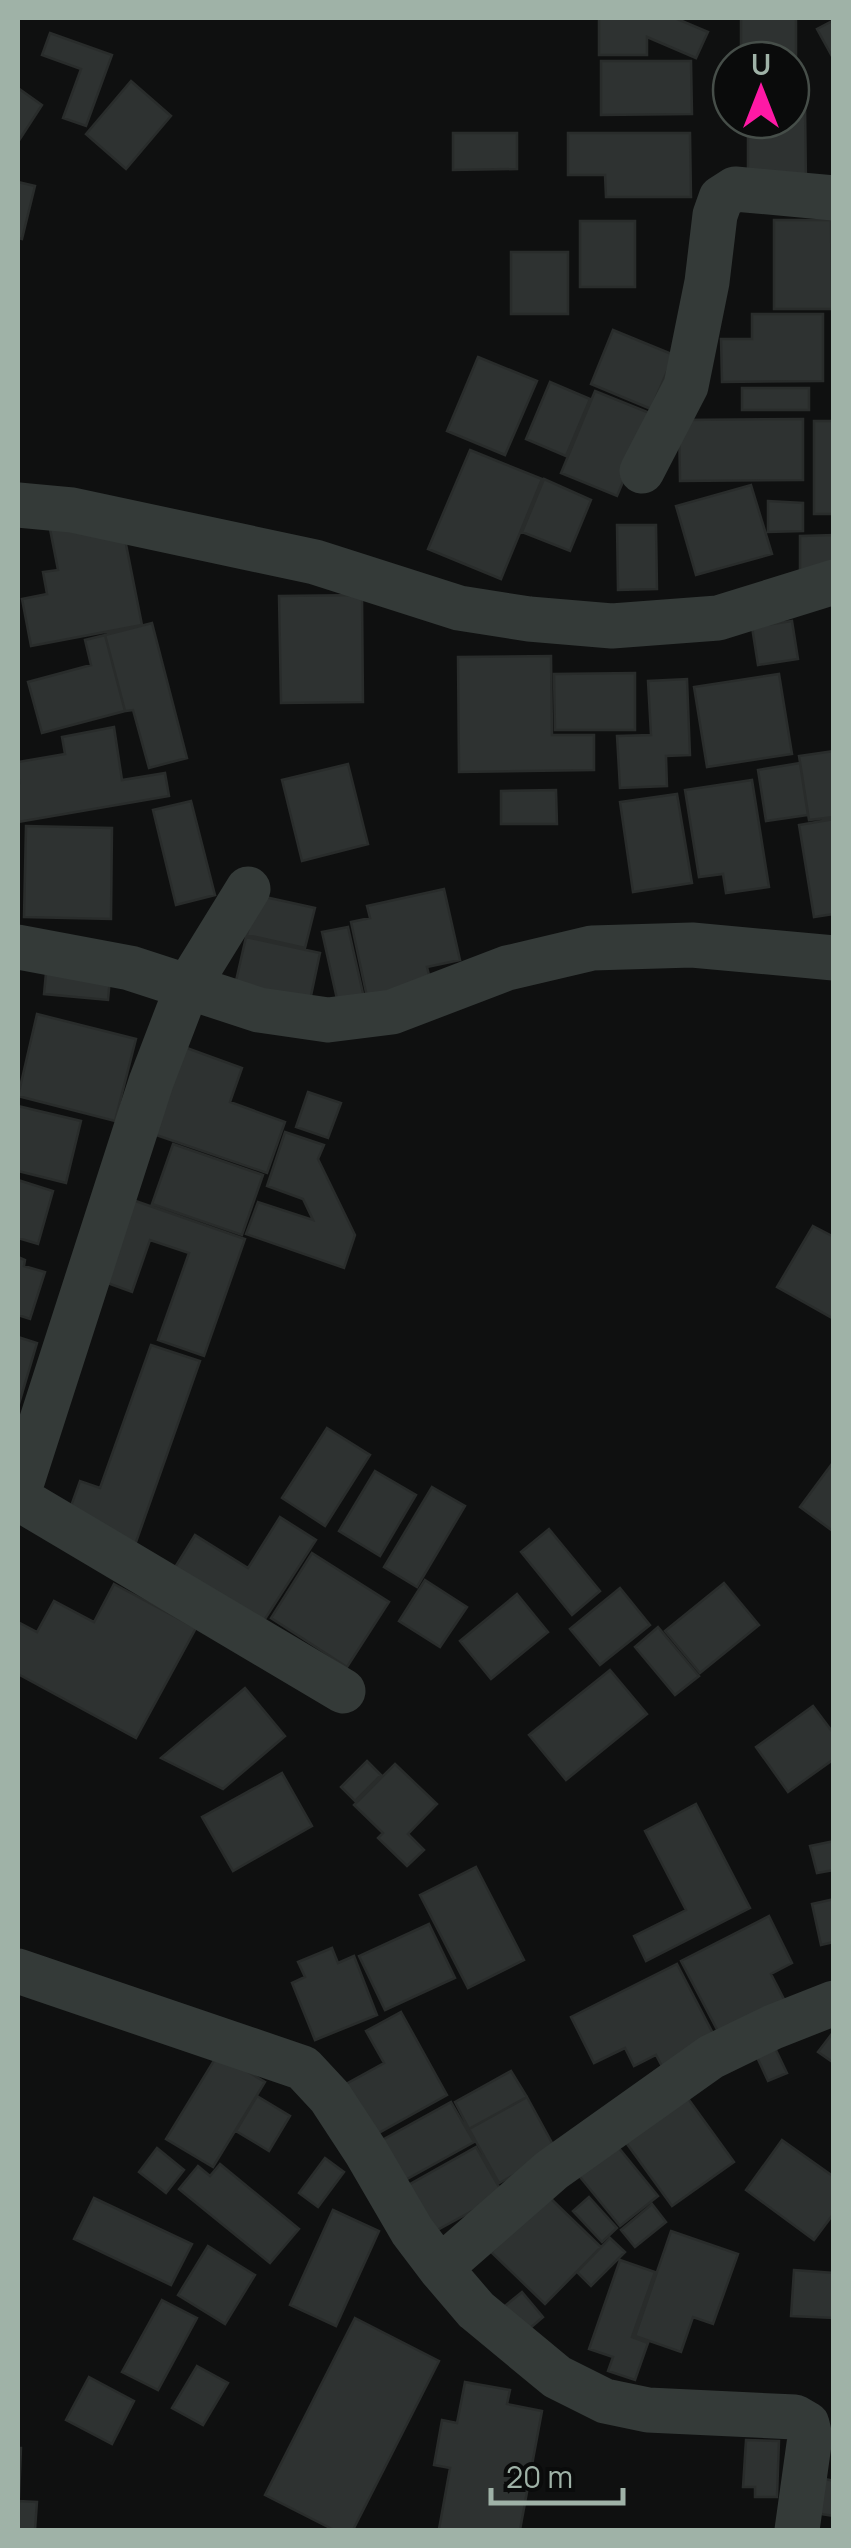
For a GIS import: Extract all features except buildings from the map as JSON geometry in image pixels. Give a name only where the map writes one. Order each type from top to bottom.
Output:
[{"type":"street","points":[[642,472],[686,386],[721,198],[735,189],[834,198]]},
{"type":"street","points":[[18,505],[72,510],[316,562],[459,608],[529,619],[612,626],[718,618],[834,582]]},
{"type":"street","points":[[248,889],[187,988],[150,1082],[18,1496],[343,1691]]},
{"type":"street","points":[[18,948],[130,968],[259,1010],[328,1020],[392,1012],[507,968],[592,948],[692,945],[834,958]]},
{"type":"street","points":[[18,1971],[303,2068],[330,2097],[412,2231],[440,2268],[476,2310],[557,2377],[605,2401],[648,2410],[794,2417],[807,2424],[810,2437],[797,2530]]},
{"type":"street","points":[[440,2268],[552,2170],[672,2083],[711,2057],[773,2027],[834,2004]]}]
